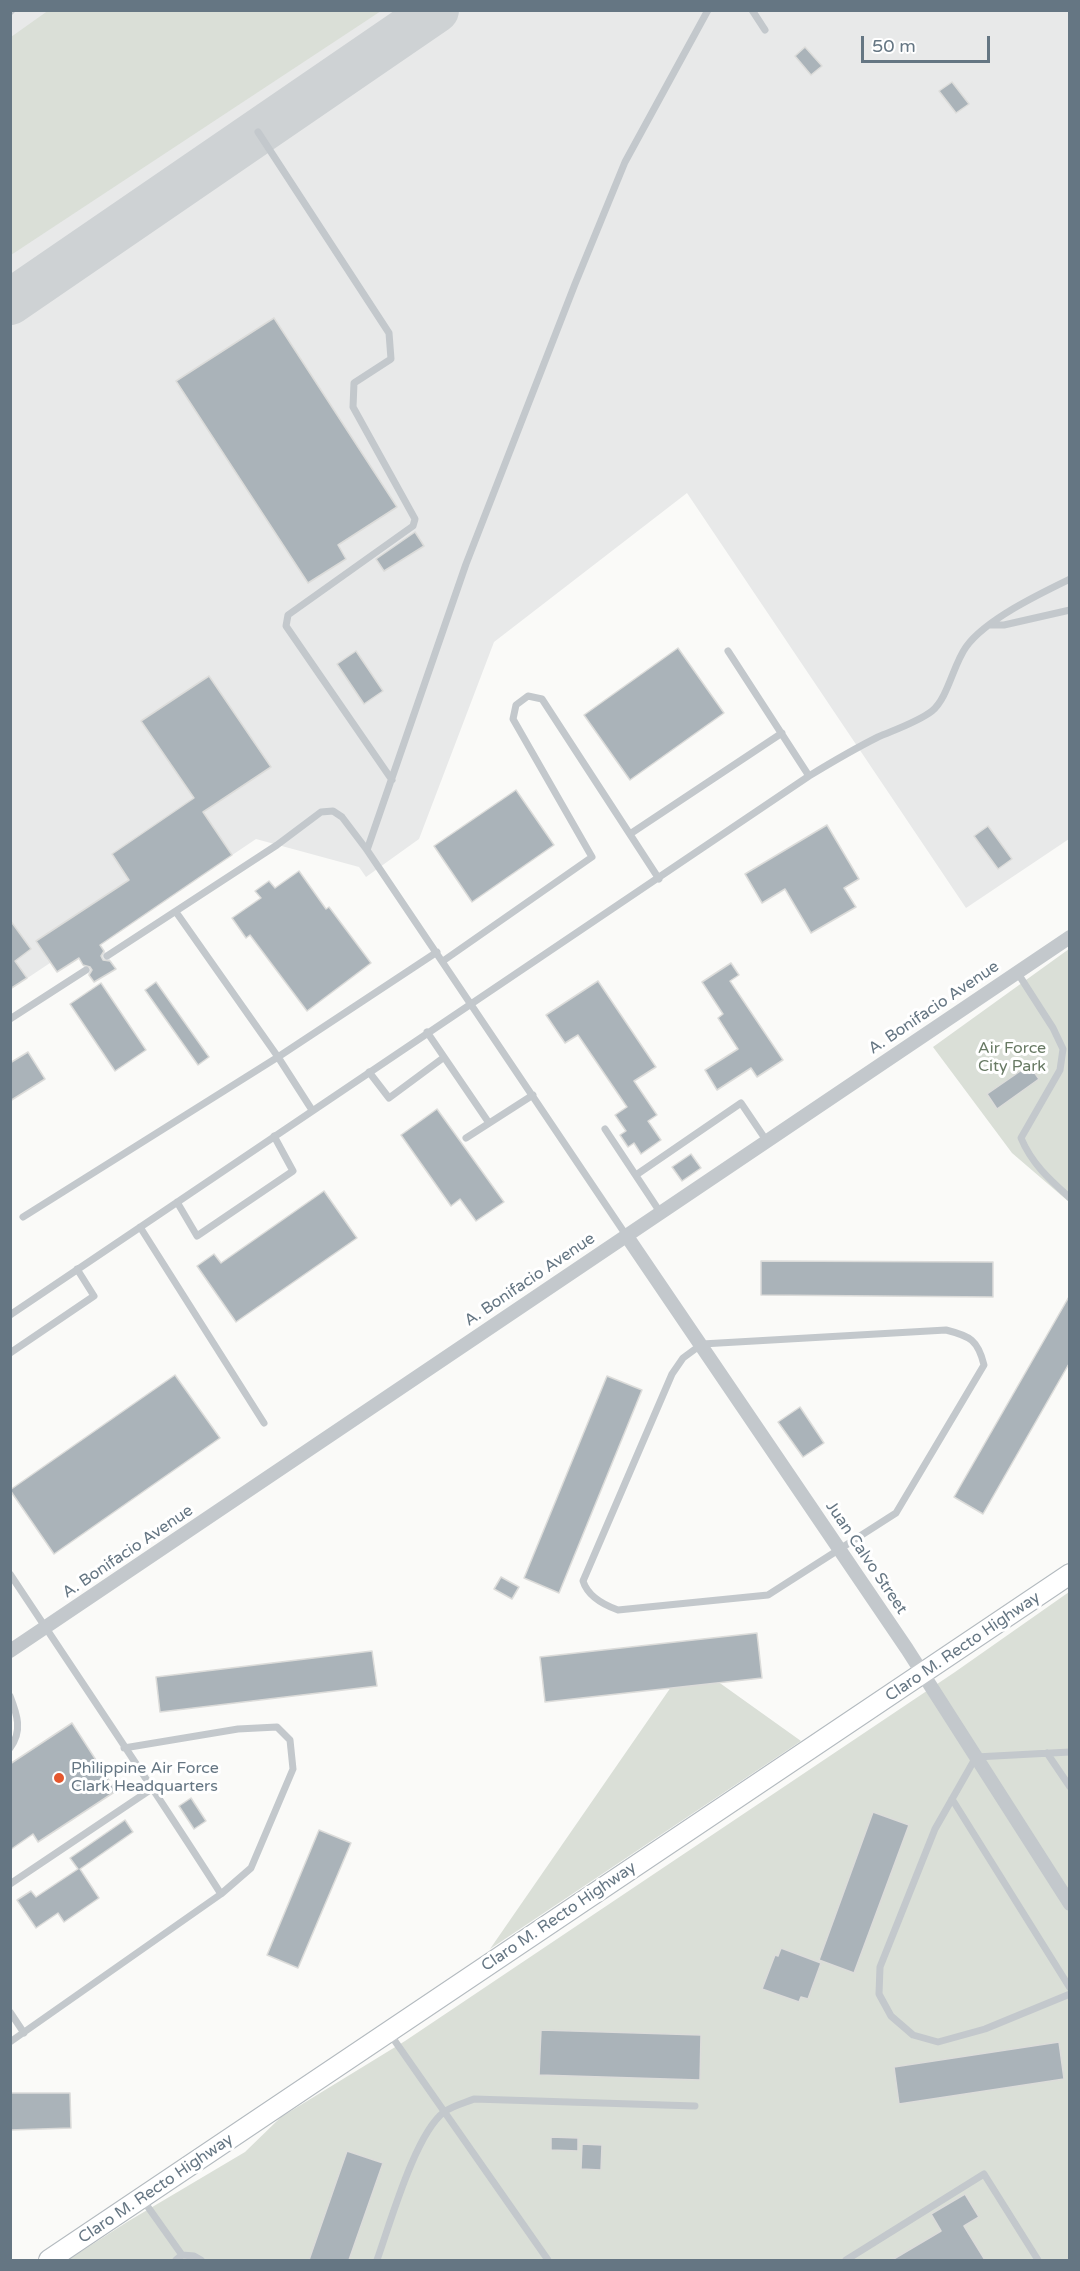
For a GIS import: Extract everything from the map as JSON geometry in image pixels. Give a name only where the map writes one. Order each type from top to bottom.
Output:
[{"type":"main road","name":"Claro M. Recto Highway","points":[[49,2260],[1070,1574]]},
{"type":"street","name":"A. Bonifacio Avenue","points":[[10,1651],[1070,937]]},
{"type":"street","name":"Juan Calvo Street","points":[[626,1235],[840,1548],[1070,1904]]},
{"type":"lane","points":[[367,850],[466,564],[575,284],[626,162],[708,10]]},
{"type":"lane","points":[[752,10],[765,30]]},
{"type":"lane","points":[[258,132],[389,333],[391,360],[354,383],[353,407],[415,519],[413,526],[288,615],[286,626],[392,780]]},
{"type":"lane","points":[[10,1315],[809,776],[858,747],[932,711],[943,695],[954,667],[967,645],[988,625],[1043,592],[1070,579]]},
{"type":"lane","points":[[988,625],[1004,625],[1070,610]]},
{"type":"lane","points":[[728,651],[809,776]]},
{"type":"lane","points":[[443,961],[592,856],[513,718],[516,705],[528,696],[542,699],[659,879]]},
{"type":"lane","points":[[630,834],[782,733]]},
{"type":"lane","points":[[107,956],[278,845],[321,812],[333,811],[342,817],[367,850],[626,1235]]},
{"type":"lane","points":[[176,912],[278,1057],[312,1110]]},
{"type":"lane","points":[[23,1217],[278,1057],[437,952]]},
{"type":"lane","points":[[10,1019],[86,969]]},
{"type":"lane","points":[[1017,972],[1053,1028],[1063,1049],[1060,1070],[1021,1138],[1028,1154],[1040,1171],[1070,1198]]},
{"type":"lane","points":[[427,1032],[489,1123]]},
{"type":"lane","points":[[369,1072],[389,1098],[443,1058]]},
{"type":"lane","points":[[466,1138],[532,1095]]},
{"type":"lane","points":[[636,1175],[741,1103],[766,1140]]},
{"type":"lane","points":[[605,1129],[660,1212]]},
{"type":"lane","points":[[177,1202],[197,1236],[294,1172],[274,1136]]},
{"type":"lane","points":[[140,1227],[264,1423]]},
{"type":"lane","points":[[10,1353],[94,1296],[77,1269]]},
{"type":"lane","points":[[946,1330],[966,1335],[980,1348],[984,1365],[896,1513],[768,1595],[618,1610],[604,1605],[585,1588],[583,1581],[672,1374],[683,1358],[702,1344],[946,1330]]},
{"type":"lane","points":[[10,1574],[221,1894]]},
{"type":"lane","points":[[10,1696],[19,1725],[16,1740],[10,1748]]},
{"type":"lane","points":[[10,2042],[221,1894],[251,1868],[293,1769],[290,1740],[277,1727],[238,1729],[124,1748]]},
{"type":"lane","points":[[1070,1752],[976,1756],[935,1829],[880,1967],[879,1994],[891,2016],[913,2035],[938,2042],[985,2029],[1070,1994]]},
{"type":"lane","points":[[1047,1753],[1070,1787]]},
{"type":"lane","points":[[10,1884],[153,1788]]},
{"type":"lane","points":[[952,1799],[1070,1988]]},
{"type":"lane","points":[[10,2012],[24,2033]]},
{"type":"lane","points":[[388,2032],[548,2260]]},
{"type":"lane","points":[[377,2260],[419,2146],[430,2126],[445,2111],[474,2099],[695,2106]]},
{"type":"lane","points":[[846,2260],[984,2174],[1038,2260]]},
{"type":"lane","points":[[142,2199],[179,2258],[194,2256],[201,2260]]},
{"type":"shaded area","points":[[11,11],[1069,11],[1069,839],[966,908],[687,493],[494,642],[419,839],[366,877],[359,867],[256,839],[100,944],[116,969],[94,982],[78,958],[57,972],[50,963],[11,989]]},
{"type":"green space","points":[[49,10],[381,11],[11,255],[11,37]]},
{"type":"green space","name":"Air Force City Park","points":[[1069,949],[1069,1202],[1012,1153],[933,1047]]},
{"type":"green space","points":[[1069,1592],[1069,2260],[68,2260],[245,2152],[281,2117],[405,2041],[955,1672]]},
{"type":"green space","points":[[689,1661],[801,1741],[490,1949]]},
{"type":"building","points":[[805,47],[822,66],[811,75],[795,56]]},
{"type":"building","points":[[952,82],[969,104],[956,113],[939,91]]},
{"type":"building","points":[[274,318],[397,507],[338,545],[346,559],[308,583],[176,381]]},
{"type":"building","points":[[415,532],[424,546],[384,571],[376,559]]},
{"type":"building","points":[[678,648],[724,713],[630,780],[584,715]]},
{"type":"building","points":[[356,651],[383,691],[364,704],[337,664]]},
{"type":"building","points":[[209,676],[271,767],[203,812],[232,855],[100,945],[104,951],[101,956],[103,960],[110,961],[116,969],[94,982],[89,975],[92,970],[83,965],[79,958],[57,972],[36,941],[129,880],[112,854],[194,798],[141,721]]},
{"type":"building","points":[[516,790],[554,845],[472,902],[434,846]]},
{"type":"building","points":[[827,825],[859,879],[844,888],[856,907],[811,933],[785,889],[762,903],[745,874]]},
{"type":"building","points":[[988,826],[1012,859],[998,869],[974,836]]},
{"type":"building","points":[[299,871],[326,909],[329,907],[371,963],[307,1011],[250,935],[246,938],[232,918],[261,898],[255,891],[269,881],[275,888]]},
{"type":"building","points":[[10,920],[31,949],[15,961],[27,978],[10,989]]},
{"type":"building","points":[[731,963],[739,975],[730,981],[783,1060],[757,1077],[751,1068],[717,1090],[705,1070],[738,1049],[718,1018],[723,1014],[702,982]]},
{"type":"building","points":[[598,981],[656,1067],[634,1081],[657,1115],[648,1121],[661,1140],[641,1154],[634,1143],[628,1147],[620,1135],[626,1131],[615,1115],[627,1107],[578,1035],[565,1043],[546,1015]]},
{"type":"building","points":[[156,982],[209,1057],[198,1065],[145,990]]},
{"type":"building","points":[[101,983],[146,1050],[115,1071],[70,1004]]},
{"type":"building","points":[[28,1052],[45,1079],[10,1101],[10,1063]]},
{"type":"building","points":[[1029,1065],[1039,1079],[997,1109],[987,1094]]},
{"type":"building","points":[[437,1109],[504,1202],[476,1221],[460,1199],[451,1206],[401,1135]]},
{"type":"building","points":[[691,1154],[701,1168],[682,1181],[672,1167]]},
{"type":"building","points":[[324,1191],[357,1238],[236,1322],[197,1266],[214,1254],[221,1263]]},
{"type":"building","points":[[761,1261],[993,1262],[993,1297],[761,1295]]},
{"type":"building","points":[[1070,1295],[1070,1362],[983,1514],[954,1497]]},
{"type":"building","points":[[175,1375],[220,1438],[54,1554],[10,1490]]},
{"type":"building","points":[[607,1376],[642,1390],[559,1593],[524,1578]]},
{"type":"building","points":[[800,1407],[824,1443],[803,1457],[778,1422]]},
{"type":"building","points":[[501,1577],[519,1587],[512,1599],[494,1589]]},
{"type":"building","points":[[757,1633],[762,1678],[545,1702],[540,1657]]},
{"type":"building","points":[[372,1651],[377,1686],[160,1712],[156,1677]]},
{"type":"building","name":"Philippine Air Force Clark Headquarters","points":[[72,1723],[116,1791],[38,1842],[33,1834],[10,1850],[10,1764]]},
{"type":"building","points":[[191,1798],[206,1821],[194,1829],[179,1806]]},
{"type":"building","points":[[873,1812],[909,1825],[854,1973],[819,1960]]},
{"type":"building","points":[[125,1820],[133,1832],[80,1869],[99,1898],[64,1922],[58,1913],[36,1928],[17,1900],[31,1891],[36,1897],[78,1869],[70,1858]]},
{"type":"building","points":[[319,1830],[351,1843],[298,1968],[267,1955]]},
{"type":"building","points":[[781,1948],[821,1963],[808,1999],[801,1997],[799,2002],[762,1989],[775,1955],[778,1956]]},
{"type":"building","points":[[541,2030],[701,2035],[700,2080],[539,2075]]},
{"type":"building","points":[[1059,2042],[1064,2079],[899,2104],[894,2067]]},
{"type":"building","points":[[10,2093],[70,2093],[71,2128],[10,2130]]},
{"type":"building","points":[[551,2137],[578,2138],[578,2151],[551,2150]]},
{"type":"building","points":[[582,2144],[602,2145],[601,2170],[581,2169]]},
{"type":"building","points":[[347,2151],[383,2163],[349,2260],[309,2260]]},
{"type":"building","points":[[965,2194],[979,2217],[964,2226],[985,2260],[892,2260],[941,2231],[931,2214]]},
{"type":"taxiway","points":[[10,302],[436,10]]},
{"type":"place","name":"Philippine Air Force Clark Headquarters","points":[[59,1778]]}]
